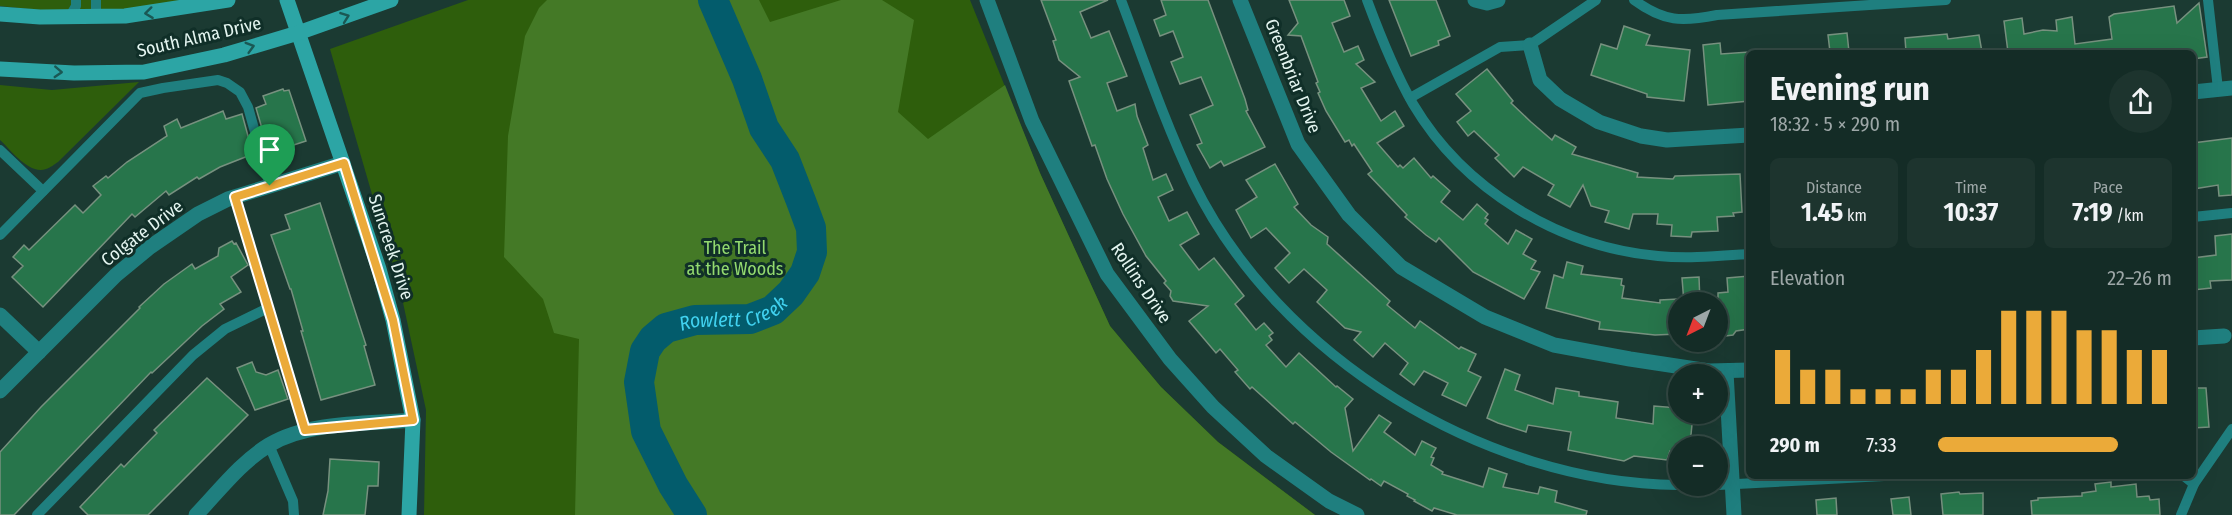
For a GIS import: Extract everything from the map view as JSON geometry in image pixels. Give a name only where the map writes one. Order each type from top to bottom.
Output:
[{"type":"main road","name":"South Alma Drive","points":[[0,14],[70,16],[96,8],[125,16],[228,0]]},
{"type":"main road","name":"Suncreek Drive","points":[[287,0],[344,163],[393,320],[413,420],[409,515]]},
{"type":"main road","name":"South Alma Drive","points":[[0,69],[74,73],[144,72],[224,55],[298,33],[391,0]]},
{"type":"street","name":"Rollins Drive","points":[[987,0],[1032,121],[1107,274],[1170,359],[1213,407],[1266,456],[1329,501],[1357,515]]},
{"type":"street","name":"Greenbriar Drive","points":[[1240,0],[1298,144],[1349,214],[1401,267],[1485,317],[1554,345],[1668,364]]},
{"type":"street","points":[[1475,1],[1486,3],[1498,0]]},
{"type":"street","points":[[1530,45],[1540,80],[1560,99],[1599,122],[1641,136],[1667,140],[1746,135]]},
{"type":"street","points":[[2196,92],[2225,88]]},
{"type":"street","name":"Colgate Drive","points":[[0,392],[116,275],[150,247],[198,214],[235,197],[344,163]]},
{"type":"street","points":[[0,315],[39,352]]},
{"type":"street","points":[[2196,338],[2224,336]]},
{"type":"street","name":"Greenbriar Drive","points":[[1728,372],[1746,370]]},
{"type":"street","points":[[196,515],[249,460],[269,445],[305,430],[413,420]]},
{"type":"street","points":[[1728,495],[1734,515]]},
{"type":"lane","points":[[70,16],[76,0]]},
{"type":"lane","points":[[1121,0],[1161,107],[1194,183],[1223,232],[1269,295],[1312,336],[1362,377],[1413,410],[1466,436],[1563,471],[1649,484],[1668,485]]},
{"type":"lane","points":[[1367,0],[1390,61],[1410,98],[1445,149],[1479,182],[1532,218],[1569,236],[1658,256],[1746,254]]},
{"type":"lane","points":[[1410,98],[1500,47],[1530,45],[1596,0]]},
{"type":"lane","points":[[1634,0],[1646,9],[1666,18],[1696,19],[1718,15],[1946,0]]},
{"type":"lane","points":[[2208,0],[2225,88]]},
{"type":"lane","points":[[0,235],[140,93],[164,88],[218,80],[227,82],[240,92],[248,107],[270,186]]},
{"type":"lane","points":[[0,150],[43,191]]},
{"type":"lane","points":[[235,197],[305,430]]},
{"type":"lane","points":[[2196,217],[2232,213]]},
{"type":"lane","points":[[37,515],[201,348],[225,329],[268,308]]},
{"type":"lane","points":[[2181,515],[2194,484],[2232,429]]},
{"type":"lane","points":[[269,445],[293,501],[294,515]]},
{"type":"lane","points":[[1728,485],[1831,479]]},
{"type":"lane","points":[[2188,479],[2194,484]]},
{"type":"green space","points":[[0,0],[195,0],[152,8],[57,12],[0,6]]},
{"type":"green space","name":"The Trail at the Woods","points":[[468,0],[970,0],[1040,173],[1110,326],[1161,387],[1218,442],[1315,515],[424,515],[426,410],[402,298],[330,49]]},
{"type":"green space","name":"The Trail at the Woods","points":[[547,0],[759,0],[770,22],[841,0],[882,0],[914,20],[898,112],[928,139],[1005,85],[1040,173],[1110,326],[1161,387],[1218,442],[1315,515],[575,515],[579,339],[554,333],[543,299],[504,257],[508,136],[525,36],[539,8]]},
{"type":"green space","points":[[139,82],[58,162],[48,168],[40,170],[27,165],[0,140],[0,85],[52,90]]},
{"type":"building","points":[[1041,0],[1108,0],[1080,12],[1091,38],[1109,31],[1127,76],[1107,83],[1117,111],[1135,104],[1148,145],[1143,148],[1153,180],[1166,174],[1173,190],[1158,197],[1169,221],[1187,212],[1199,234],[1180,245],[1199,270],[1214,258],[1244,296],[1235,304],[1256,330],[1264,323],[1273,333],[1269,336],[1272,340],[1266,345],[1286,367],[1299,353],[1336,387],[1353,399],[1345,408],[1353,451],[1379,415],[1391,423],[1384,432],[1415,455],[1422,441],[1436,448],[1431,457],[1434,458],[1431,465],[1443,472],[1442,474],[1483,487],[1489,468],[1507,474],[1503,487],[1538,494],[1540,487],[1557,491],[1555,502],[1587,511],[1586,515],[1457,515],[1434,508],[1432,511],[1384,481],[1381,486],[1370,480],[1295,422],[1293,424],[1252,387],[1250,389],[1220,349],[1216,353],[1189,321],[1208,306],[1173,301],[1170,296],[1171,291],[1164,283],[1166,281],[1146,256],[1123,214],[1095,145],[1092,146],[1069,81],[1080,77],[1059,60],[1053,41],[1056,40]]},
{"type":"building","points":[[1161,0],[1208,0],[1245,99],[1248,110],[1246,111],[1265,147],[1224,166],[1221,161],[1210,168],[1197,145],[1202,143],[1190,115],[1213,105],[1201,77],[1180,84],[1171,62],[1183,57],[1173,31],[1160,36],[1154,20],[1166,15]]},
{"type":"building","points":[[1289,0],[1344,0],[1350,16],[1332,23],[1344,52],[1358,46],[1364,60],[1356,64],[1375,82],[1361,88],[1381,121],[1395,111],[1404,126],[1377,143],[1398,167],[1400,165],[1403,168],[1414,158],[1431,178],[1433,176],[1450,191],[1441,202],[1463,220],[1477,204],[1488,214],[1485,224],[1508,244],[1516,230],[1532,239],[1523,254],[1536,261],[1531,269],[1540,272],[1524,299],[1473,272],[1439,238],[1436,242],[1426,235],[1405,217],[1407,215],[1368,174],[1372,171],[1354,144],[1352,146],[1349,140],[1345,142],[1326,111],[1318,93],[1320,92],[1316,83],[1318,82],[1301,36],[1288,35],[1298,23]]},
{"type":"building","points":[[1389,0],[1436,0],[1450,36],[1438,41],[1439,45],[1411,56]]},
{"type":"building","points":[[2199,3],[2207,57],[2196,59],[2196,50],[2008,50],[2004,21],[2022,18],[2024,34],[2043,30],[2057,31],[2056,20],[2072,17],[2075,44],[2112,39],[2109,17],[2114,14],[2174,6],[2177,23]]},
{"type":"building","points":[[1624,26],[1650,35],[1646,45],[1690,50],[1684,101],[1647,97],[1647,94],[1591,75],[1601,44],[1617,49]]},
{"type":"building","points":[[1847,33],[1849,50],[1830,50],[1828,35]]},
{"type":"building","points":[[1947,34],[1948,39],[1979,35],[1982,50],[1906,50],[1905,38]]},
{"type":"building","points":[[1720,43],[1721,54],[1746,52],[1746,101],[1708,105],[1703,45]]},
{"type":"building","points":[[1487,69],[1513,101],[1511,103],[1531,122],[1552,140],[1555,135],[1576,147],[1572,154],[1638,173],[1637,177],[1673,179],[1675,176],[1740,174],[1742,212],[1733,213],[1734,216],[1717,217],[1718,231],[1692,232],[1691,237],[1671,236],[1672,225],[1657,224],[1658,214],[1633,214],[1629,229],[1605,222],[1609,211],[1591,206],[1583,185],[1570,207],[1548,195],[1554,185],[1523,167],[1514,177],[1495,158],[1499,155],[1474,131],[1468,136],[1457,122],[1471,111],[1456,94]]},
{"type":"building","points":[[283,89],[284,91],[289,90],[306,141],[275,151],[273,147],[268,149],[256,108],[266,104],[263,96]]},
{"type":"building","points":[[223,111],[226,119],[242,114],[253,154],[220,167],[199,179],[197,177],[169,195],[166,191],[135,217],[132,214],[43,307],[12,277],[23,266],[13,257],[24,245],[29,250],[75,205],[83,213],[101,195],[93,186],[167,136],[164,126],[177,119],[181,128]]},
{"type":"building","points":[[2232,138],[2232,195],[2219,196],[2218,185],[2196,189],[2196,143]]},
{"type":"building","points":[[1275,164],[1298,204],[1294,207],[1311,225],[1328,237],[1327,244],[1390,301],[1387,305],[1415,328],[1420,321],[1459,349],[1461,347],[1476,354],[1468,371],[1481,377],[1466,406],[1442,395],[1448,383],[1424,371],[1414,385],[1400,374],[1408,363],[1385,343],[1373,357],[1354,340],[1361,332],[1345,328],[1317,302],[1327,290],[1304,269],[1289,283],[1275,268],[1290,253],[1266,228],[1251,238],[1236,210],[1257,197],[1246,180]]},
{"type":"building","points":[[320,203],[366,345],[364,346],[375,385],[321,400],[291,289],[271,235],[290,229],[285,215]]},
{"type":"building","points":[[2232,234],[2232,280],[2210,281],[2211,288],[2196,290],[2196,258],[2216,255],[2215,236]]},
{"type":"building","points":[[232,241],[236,243],[248,265],[231,277],[241,292],[220,304],[224,309],[151,372],[14,515],[0,515],[0,452],[41,407],[164,284],[192,264],[195,269],[218,256],[219,248]]},
{"type":"building","points":[[1567,262],[1583,266],[1581,274],[1622,279],[1621,285],[1624,286],[1622,298],[1660,303],[1660,300],[1668,300],[1668,334],[1599,329],[1600,322],[1546,308],[1554,275],[1563,278]]},
{"type":"building","points":[[1746,276],[1746,329],[1736,331],[1733,335],[1728,336],[1727,278]]},
{"type":"building","points":[[1699,277],[1700,292],[1683,292],[1682,278]]},
{"type":"building","points":[[252,362],[256,372],[266,375],[278,370],[288,399],[255,410],[237,368]]},
{"type":"building","points":[[1505,369],[1520,375],[1515,390],[1553,404],[1556,388],[1579,392],[1579,396],[1618,402],[1616,418],[1653,424],[1654,406],[1668,407],[1668,424],[1692,424],[1691,436],[1668,436],[1667,460],[1634,456],[1624,461],[1568,450],[1571,432],[1528,425],[1526,432],[1487,418]]},
{"type":"building","points":[[207,378],[248,415],[148,515],[88,515],[80,507],[121,464],[124,467],[157,433],[154,430]]},
{"type":"building","points":[[2196,388],[2206,388],[2209,427],[2196,428]]},
{"type":"building","points":[[330,459],[379,462],[378,486],[368,486],[365,515],[323,515],[328,491]]},
{"type":"building","points":[[2111,482],[2111,487],[2136,484],[2137,497],[2149,496],[2150,500],[2159,499],[2160,515],[2032,515],[2031,501],[2038,500],[2038,498],[2082,496],[2082,493],[2096,491],[2095,484]]},
{"type":"building","points":[[1959,492],[1960,494],[1983,493],[1983,515],[1943,515],[1941,494]]},
{"type":"building","points":[[1909,497],[1911,515],[1893,515],[1891,499]]},
{"type":"building","points":[[1836,498],[1837,515],[1817,515],[1816,500]]},
{"type":"waterway","name":"Rowlett Creek","points":[[692,515],[673,485],[646,431],[639,382],[645,351],[653,339],[666,328],[695,320],[750,319],[773,310],[791,293],[805,273],[812,252],[811,228],[785,160],[764,128],[747,79],[713,0]]},
{"type":"route","points":[[344,163],[379,268],[393,320],[413,420],[305,430],[235,197],[270,186],[344,163]]}]
